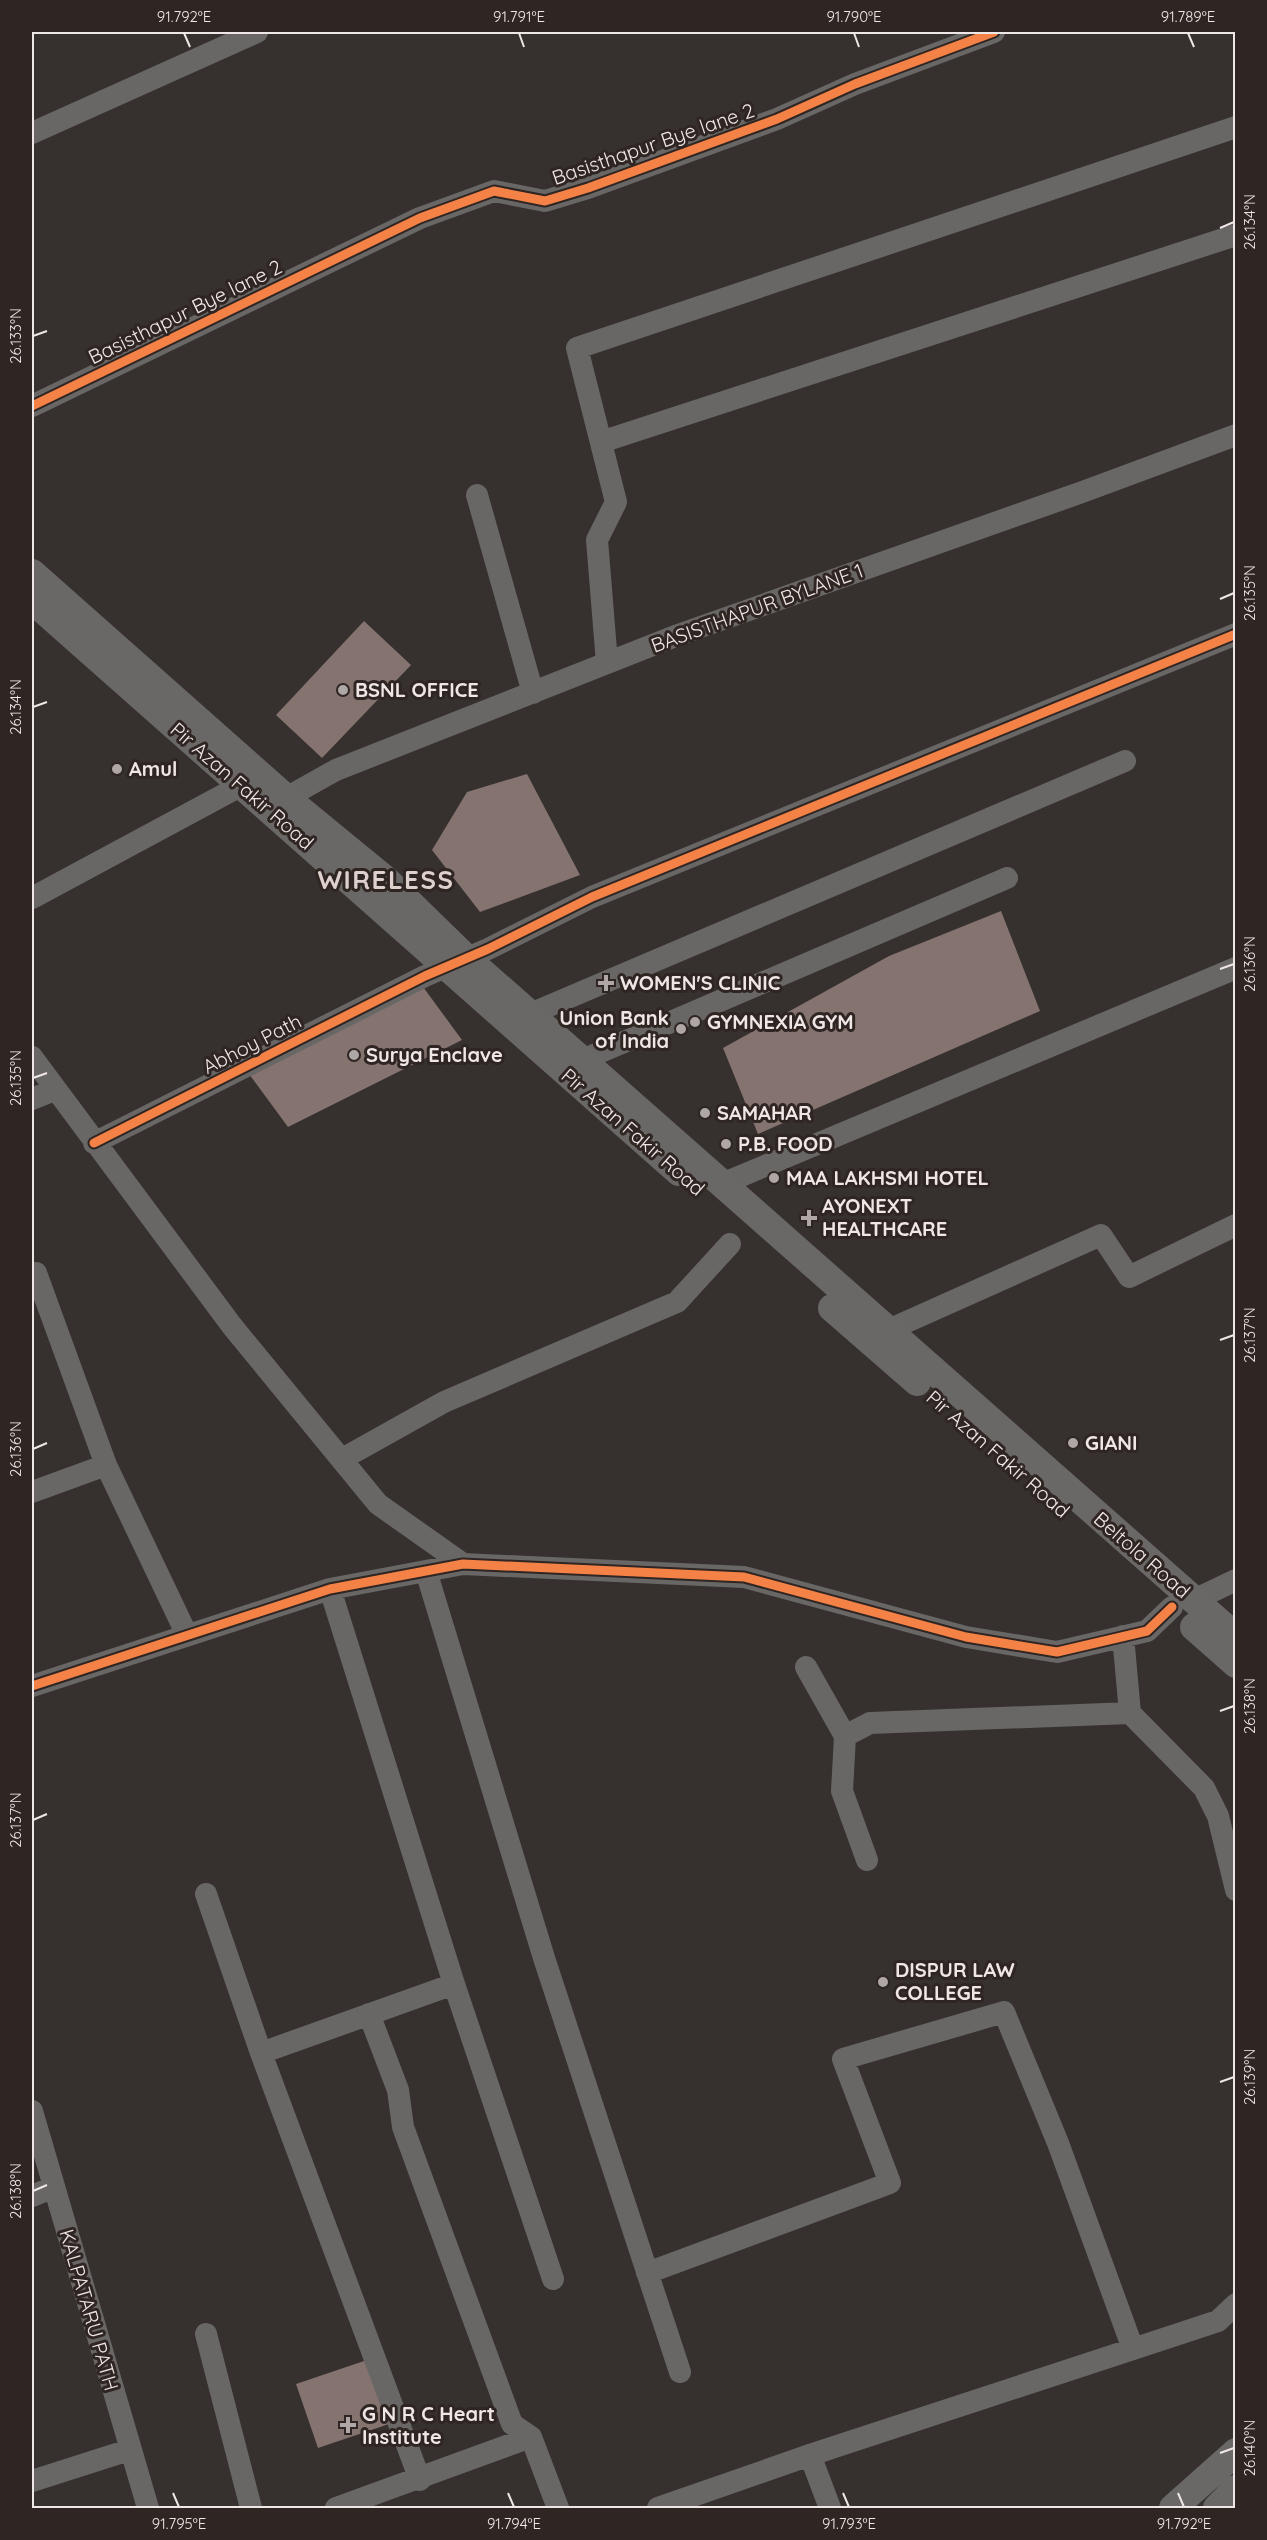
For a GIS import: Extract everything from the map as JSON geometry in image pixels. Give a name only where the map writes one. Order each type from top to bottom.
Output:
[{"type":"main road","name":"Pir Azan Fakir Road","points":[[32,573],[446,967],[877,1334],[1183,1604],[1236,1664]]},
{"type":"main road","name":"Pir Azan Fakir Road","points":[[32,600],[250,780],[286,798],[386,880],[446,967],[530,1014],[722,1184],[877,1334]]},
{"type":"main road","name":"Beltola Road","points":[[1183,1604],[1236,1637]]},
{"type":"main road","points":[[1173,2508],[1236,2452]]},
{"type":"main road","points":[[1217,2508],[1236,2489]]},
{"type":"street","points":[[32,133],[256,32]]},
{"type":"street","name":"Basisthapur Bye lane 2","points":[[32,406],[420,218],[494,190],[545,201],[588,188],[777,119],[855,84],[994,32]]},
{"type":"street","points":[[607,663],[597,540],[616,502],[577,348],[1236,127]]},
{"type":"street","points":[[601,442],[1236,235]]},
{"type":"street","name":"BASISTHAPUR BYLANE 1","points":[[286,798],[336,770],[678,635],[1236,435]]},
{"type":"street","points":[[477,495],[533,693]]},
{"type":"street","name":"Abhoy Path","points":[[94,1143],[446,967],[592,897],[1236,634]]},
{"type":"street","points":[[530,1014],[1125,761]]},
{"type":"street","points":[[32,898],[250,780]]},
{"type":"street","points":[[582,1060],[1007,878]]},
{"type":"street","points":[[722,1184],[1236,968]]},
{"type":"street","points":[[32,1057],[54,1090],[232,1326],[378,1504],[463,1564]]},
{"type":"street","points":[[32,1099],[54,1090]]},
{"type":"street","points":[[877,1334],[1101,1235],[1129,1277],[1236,1225]]},
{"type":"street","points":[[342,1459],[444,1402],[677,1302],[730,1244]]},
{"type":"street","points":[[32,1275],[36,1273],[106,1465],[187,1635]]},
{"type":"street","points":[[32,1492],[106,1465]]},
{"type":"street","points":[[32,1686],[330,1589],[463,1564],[744,1577],[966,1637],[1057,1652],[1147,1631],[1183,1604],[1236,1580]]},
{"type":"street","points":[[426,1571],[544,1958],[680,2372]]},
{"type":"street","points":[[330,1589],[454,1984],[553,2279]]},
{"type":"street","points":[[1123,1636],[1130,1713],[1204,1788],[1218,1816],[1236,1890]]},
{"type":"street","points":[[806,1667],[845,1736],[842,1791],[867,1860]]},
{"type":"street","points":[[845,1736],[870,1723],[1130,1713]]},
{"type":"street","points":[[206,1894],[261,2054],[420,2480]]},
{"type":"street","points":[[261,2054],[454,1984]]},
{"type":"street","points":[[647,2273],[890,2183],[843,2059],[1004,2012],[1058,2143],[1133,2349]]},
{"type":"street","points":[[369,2014],[398,2090],[403,2127],[512,2424],[531,2437],[558,2508]]},
{"type":"street","name":"KALPATARU PATH","points":[[32,2110],[129,2450],[148,2508]]},
{"type":"street","points":[[32,2196],[54,2187]]},
{"type":"street","points":[[658,2508],[810,2455],[1218,2321],[1236,2304]]},
{"type":"street","points":[[206,2334],[251,2508]]},
{"type":"street","points":[[336,2508],[420,2480],[531,2437]]},
{"type":"street","points":[[32,2481],[129,2450]]},
{"type":"street","points":[[810,2455],[830,2508]]},
{"type":"building","name":"BSNL OFFICE","points":[[364,621],[411,665],[322,758],[276,715]]},
{"type":"building","points":[[527,774],[580,875],[480,912],[432,850],[467,792]]},
{"type":"building","points":[[1001,911],[1040,1011],[758,1134],[723,1048],[889,956]]},
{"type":"building","name":"Surya Enclave","points":[[418,980],[462,1040],[288,1127],[246,1070]]},
{"type":"building","points":[[367,2360],[389,2424],[318,2448],[296,2384]]},
{"type":"cycle path","points":[[32,406],[420,218],[494,191],[545,201],[588,188],[777,119],[855,84],[994,32]]},
{"type":"cycle path","points":[[94,1143],[425,976],[488,949],[592,897],[1236,634]]},
{"type":"cycle path","points":[[32,1686],[330,1589],[463,1564],[744,1577],[966,1637],[1057,1652],[1147,1631],[1172,1607]]},
{"type":"place","name":"BSNL OFFICE","points":[[343,690]]},
{"type":"place","name":"Amul","points":[[117,769]]},
{"type":"place","name":"WOMEN'S CLINIC","points":[[606,983]]},
{"type":"place","name":"GYMNEXIA GYM","points":[[695,1022]]},
{"type":"place","name":"Union Bank of India","points":[[681,1029]]},
{"type":"place","name":"Surya Enclave","points":[[354,1055]]},
{"type":"place","name":"SAMAHAR","points":[[705,1113]]},
{"type":"place","name":"P.B. FOOD","points":[[726,1144]]},
{"type":"place","name":"MAA LAKHSMI HOTEL","points":[[774,1178]]},
{"type":"place","name":"AYONEXT HEALTHCARE","points":[[809,1218]]},
{"type":"place","name":"GIANI","points":[[1073,1443]]},
{"type":"place","name":"DISPUR LAW COLLEGE","points":[[883,1982]]},
{"type":"place","name":"G N R C Heart Institute","points":[[348,2425]]},
{"type":"district","name":"WIRELESS","points":[[386,880]]}]
